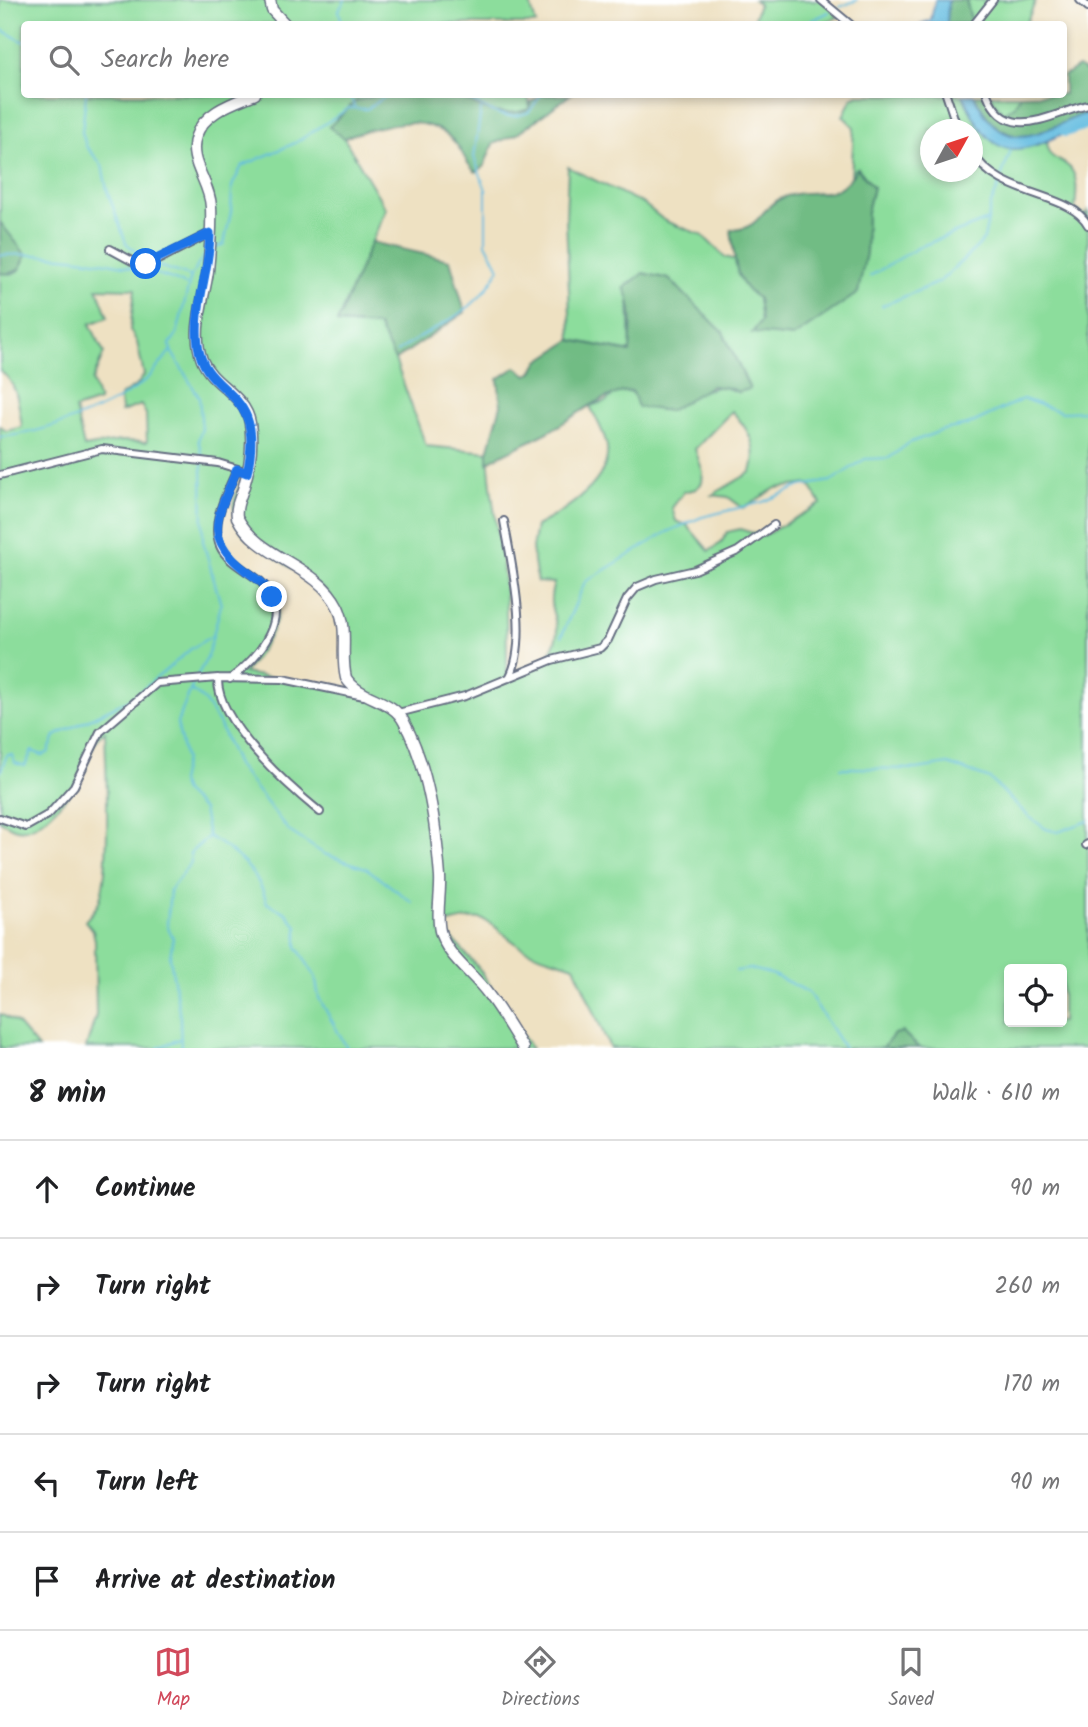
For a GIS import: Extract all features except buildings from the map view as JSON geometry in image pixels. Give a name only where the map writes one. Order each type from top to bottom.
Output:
[{"type":"main road","points":[[270,0],[272,10],[282,21]]},
{"type":"main road","points":[[247,98],[213,114],[204,122],[196,136],[194,155],[209,189],[210,233],[198,345],[206,367],[240,402],[249,418],[236,512],[241,524],[271,551],[318,581],[333,599],[345,629],[346,678],[357,690],[398,713],[424,773],[436,829],[440,880],[439,915],[443,940],[488,993],[523,1048]]},
{"type":"street","points":[[821,0],[846,21]]},
{"type":"street","points":[[976,21],[993,0]]},
{"type":"street","points":[[1080,0],[1088,7]]},
{"type":"street","points":[[947,98],[954,119]]},
{"type":"street","points":[[989,98],[1000,116],[1017,122],[1045,119],[1088,106]]},
{"type":"street","points":[[983,165],[993,176],[1078,212],[1088,225]]},
{"type":"street","points":[[110,249],[134,262],[150,264],[210,233]]},
{"type":"street","points":[[0,475],[102,450],[202,461],[242,471],[221,508],[219,544],[228,556],[267,588],[273,600],[275,614],[262,650],[230,678]]},
{"type":"street","points":[[504,521],[514,579],[518,646],[515,665],[508,679]]},
{"type":"street","points":[[398,713],[465,696],[552,660],[600,649],[608,640],[627,598],[637,587],[656,579],[695,570],[738,551],[774,524]]},
{"type":"street","points":[[218,678],[220,696],[253,748],[275,773],[320,812]]},
{"type":"street","points":[[0,818],[26,827],[49,814],[80,778],[98,734],[157,683],[218,678],[283,679],[373,698]]},
{"type":"green space","points":[[0,0],[529,0],[535,21],[21,21],[21,98],[368,98],[356,101],[329,127],[344,138],[386,209],[337,323],[378,326],[394,357],[426,446],[488,452],[504,577],[507,675],[548,658],[556,639],[551,599],[554,583],[537,582],[532,548],[536,526],[574,503],[596,481],[603,469],[607,456],[606,442],[590,406],[606,401],[616,392],[702,391],[721,386],[738,392],[699,311],[676,285],[629,296],[631,352],[571,340],[566,217],[568,167],[644,204],[665,221],[702,235],[725,257],[736,260],[738,275],[758,298],[761,321],[753,332],[866,253],[867,212],[873,187],[858,168],[851,179],[854,127],[843,116],[852,98],[964,98],[974,119],[920,119],[920,182],[983,182],[983,132],[1004,147],[1031,147],[1048,141],[1047,147],[1051,155],[1074,173],[1075,209],[1085,215],[1088,211],[1088,1048],[919,1048],[902,1032],[883,1048],[610,1048],[574,966],[527,950],[486,921],[470,919],[442,925],[443,929],[478,967],[531,1048],[86,1048],[96,1015],[95,940],[93,931],[85,921],[98,904],[107,846],[105,731],[94,745],[79,781],[66,798],[41,821],[21,829],[0,821],[0,426],[6,431],[22,427],[14,389],[0,371],[0,273],[14,274],[21,268],[16,246],[0,222]],"holes":[[[97,288],[135,289],[130,330],[137,342],[144,375],[137,385],[120,396],[121,412],[141,405],[146,414],[147,442],[120,441],[84,447],[75,409],[99,401],[92,381],[104,353],[90,324],[108,317]],[[732,411],[743,425],[753,446],[751,472],[712,495],[728,497],[743,508],[776,488],[809,484],[821,504],[763,536],[740,529],[727,532],[721,543],[709,551],[687,525],[676,521],[672,508],[684,492],[696,489],[702,483],[703,472],[695,449]],[[237,474],[242,477],[233,504],[236,524],[246,537],[327,592],[343,624],[353,692],[244,673],[274,625],[278,598],[273,586],[263,575],[237,559],[222,543],[219,520]]]},
{"type":"green space","points":[[754,0],[825,0],[838,17],[829,21],[753,21],[759,4]]},
{"type":"green space","points":[[948,0],[966,0],[971,21],[947,21]]},
{"type":"green space","points":[[966,0],[1036,0],[1027,21],[971,21]]},
{"type":"green space","points":[[1078,67],[1088,73],[1088,112],[1030,137],[1010,134],[995,125],[976,98],[992,98],[1003,114],[1019,98],[1067,98],[1067,74]]},
{"type":"green space","points":[[368,98],[459,98],[493,112],[515,113],[529,109],[531,102],[538,98],[566,98],[517,134],[493,144],[484,166],[476,172],[467,163],[457,145],[446,134],[433,127],[404,123],[344,138],[329,127],[356,101]]},
{"type":"green space","points":[[454,98],[528,98],[530,109],[507,113],[477,107]]},
{"type":"green space","points":[[992,98],[1019,98],[1015,105],[1002,114]]},
{"type":"green space","points":[[857,168],[873,187],[867,212],[866,253],[858,293],[793,337],[752,333],[761,321],[758,298],[744,285],[740,277],[731,230],[749,226],[780,199],[803,193],[831,191],[840,187]]},
{"type":"green space","points":[[0,222],[26,255],[20,268],[10,273],[0,273]]},
{"type":"green space","points":[[371,242],[450,260],[465,312],[395,360],[378,326],[337,323]]},
{"type":"green space","points":[[643,273],[669,279],[723,332],[750,389],[738,392],[711,386],[669,411],[638,407],[632,391],[621,392],[599,401],[548,432],[488,462],[488,452],[501,405],[498,379],[516,367],[527,375],[532,373],[539,361],[571,340],[630,352],[631,311],[624,288]]},
{"type":"green space","points":[[0,1014],[16,1022],[38,1048],[0,1048]]},
{"type":"green space","points":[[903,1032],[919,1048],[883,1048],[894,1034]]},
{"type":"water","points":[[935,0],[948,0],[947,21],[928,21],[931,20]]},
{"type":"water","points":[[964,98],[976,98],[985,116],[997,128],[1010,135],[1038,133],[1088,112],[1088,123],[1029,147],[1014,149],[1000,146],[983,130],[983,119],[975,119]]},
{"type":"waterway","points":[[341,21],[339,10],[345,0]]},
{"type":"waterway","points":[[840,7],[857,0]]},
{"type":"waterway","points":[[810,21],[829,12]]},
{"type":"waterway","points":[[0,29],[21,40]]},
{"type":"waterway","points":[[86,98],[82,132],[86,146],[102,165],[107,190],[126,243],[147,261]]},
{"type":"waterway","points":[[351,98],[354,106]]},
{"type":"waterway","points":[[213,249],[224,244],[231,212],[232,186],[242,166],[295,143],[349,108],[367,109],[383,98]]},
{"type":"waterway","points":[[467,98],[491,111],[508,116],[529,112],[539,98]]},
{"type":"waterway","points":[[397,352],[468,308],[480,297],[499,268],[486,243],[486,190],[474,157],[481,109]]},
{"type":"waterway","points":[[1065,132],[1088,124]]},
{"type":"waterway","points":[[1001,177],[1011,150]]},
{"type":"waterway","points":[[882,306],[939,282],[977,247],[984,239],[991,204],[1000,183]]},
{"type":"waterway","points":[[870,276],[919,247],[988,220]]},
{"type":"waterway","points":[[0,437],[18,435],[77,418],[115,401],[146,380],[171,350],[170,344],[177,334],[191,276],[205,254]]},
{"type":"waterway","points":[[0,255],[44,255],[121,265],[186,285]]},
{"type":"waterway","points":[[155,265],[190,276]]},
{"type":"waterway","points":[[171,351],[199,397],[202,429],[198,440],[203,458]]},
{"type":"waterway","points":[[561,637],[585,582],[667,532],[702,517],[763,502],[801,486],[831,481],[865,459],[889,458],[909,443],[943,430],[968,425],[1023,399],[1062,412],[1088,411]]},
{"type":"waterway","points":[[197,676],[207,658],[221,605],[203,541],[202,463]]},
{"type":"waterway","points":[[0,773],[7,755],[12,755],[15,763],[25,766],[32,751],[42,755],[48,753],[55,736],[134,697],[192,648],[212,636]]},
{"type":"waterway","points":[[193,684],[177,723],[185,759],[180,782],[184,792],[203,810],[208,835]]},
{"type":"waterway","points":[[191,690],[203,699],[219,723],[237,765],[289,831],[324,854],[366,868],[412,902]]},
{"type":"waterway","points":[[841,768],[917,769],[948,764],[990,779],[1028,816],[1046,829],[1058,832],[1088,821]]},
{"type":"waterway","points":[[208,836],[245,864],[258,881],[267,903],[286,913],[297,926],[297,947],[315,976],[319,998],[347,1048]]},
{"type":"waterway","points":[[181,1048],[180,1017],[170,957],[173,938],[167,925],[170,890],[191,862],[190,853],[208,837]]},
{"type":"waterway","points":[[736,971],[751,969],[774,975],[808,992],[844,1048]]},
{"type":"waterway","points":[[158,1048],[179,1039]]},
{"type":"route","points":[[146,264],[153,263],[173,250],[210,233],[198,345],[206,367],[246,410],[250,426],[247,473],[237,469],[226,493],[219,520],[219,544],[223,552],[259,580],[272,597]]}]
